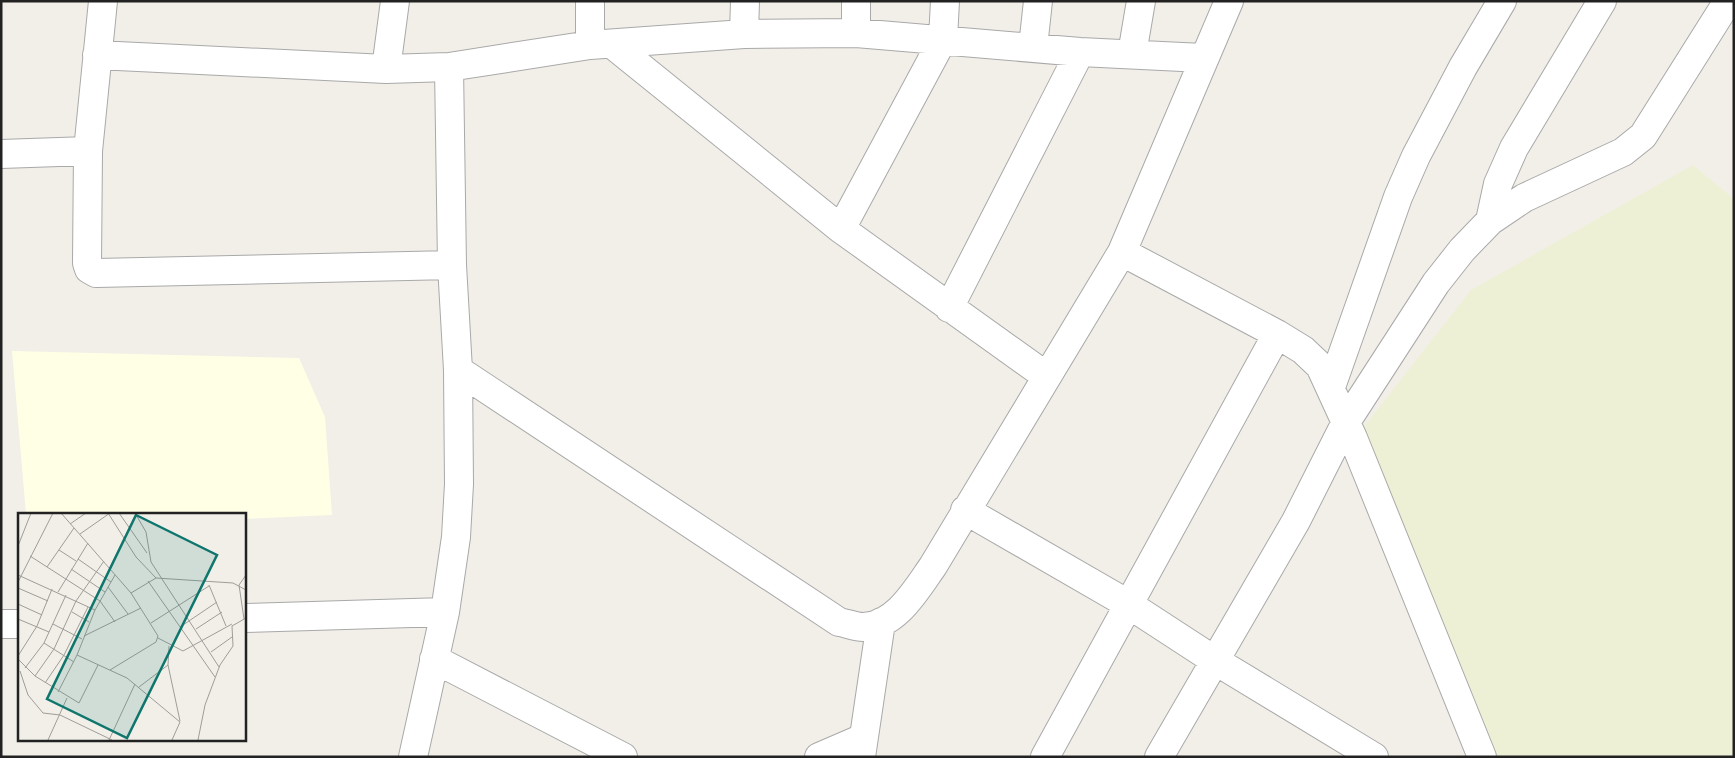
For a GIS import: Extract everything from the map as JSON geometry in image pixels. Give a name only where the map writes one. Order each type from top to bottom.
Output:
[{"type":"street","points":[[103,1],[88,151],[87,263],[89,269],[96,273],[452,265]]},
{"type":"street","points":[[386,69],[395,1]]},
{"type":"street","points":[[590,1],[601,44],[842,229],[949,308],[1046,376]]},
{"type":"street","points":[[744,34],[745,1]]},
{"type":"street","points":[[856,1],[856,33]]},
{"type":"street","points":[[842,229],[943,39],[946,1]]},
{"type":"street","points":[[1033,47],[1038,1]]},
{"type":"street","points":[[1132,54],[1141,1]]},
{"type":"street","points":[[458,370],[839,622],[862,627],[881,622],[897,612],[914,593],[933,566],[1122,252],[1228,1]]},
{"type":"street","points":[[1331,387],[1398,197],[1412,164],[1463,67],[1502,1]]},
{"type":"street","points":[[1490,221],[1498,184],[1514,148],[1602,1]]},
{"type":"street","points":[[1159,757],[1296,521],[1346,422],[1436,283],[1462,250],[1490,221],[1524,198],[1623,152],[1643,136],[1728,1]]},
{"type":"street","points":[[97,55],[386,69],[449,67],[601,44],[744,34],[856,33],[1080,52],[1203,58]]},
{"type":"street","points":[[949,308],[1080,52]]},
{"type":"street","points":[[413,757],[445,612],[456,537],[459,484],[458,370],[452,265],[449,67]]},
{"type":"street","points":[[1,154],[88,151]]},
{"type":"street","points":[[1122,252],[1277,334],[1303,350],[1320,366],[1346,422],[1482,757]]},
{"type":"street","points":[[1050,755],[1128,604],[1277,334]]},
{"type":"street","points":[[965,510],[1128,604],[1214,660],[1374,757]]},
{"type":"street","points":[[245,618],[445,612]]},
{"type":"street","points":[[819,757],[862,747],[881,622]]},
{"type":"street","points":[[1,624],[18,624]]},
{"type":"street","points":[[434,659],[623,757]]},
{"type":"shaded area","points":[[1693,165],[1734,199],[1734,757],[1491,757],[1359,433],[1471,290]]},
{"type":"shaded area","points":[[12,351],[299,358],[325,417],[332,515],[245,519],[245,513],[26,513]]}]
